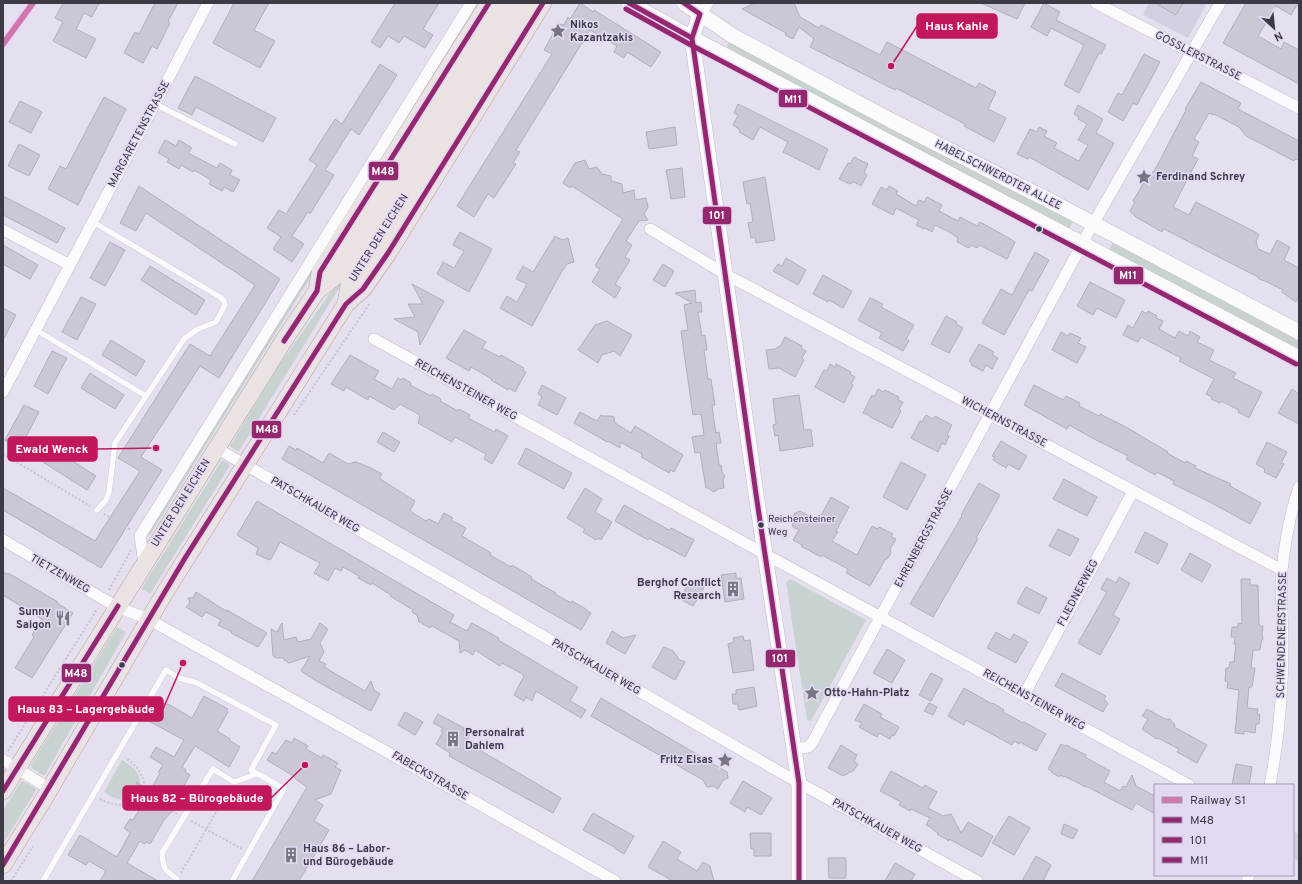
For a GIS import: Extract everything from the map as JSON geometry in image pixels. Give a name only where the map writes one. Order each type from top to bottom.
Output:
[{"type":"main road","points":[[317,291],[320,272],[334,236],[489,3]]},
{"type":"main road","name":"UNTER DEN EICHEN","points":[[3,790],[9,761],[109,606],[144,563],[317,291],[336,276],[507,3]]},
{"type":"main road","name":"UNTER DEN EICHEN","points":[[3,865],[50,789],[148,619],[244,464],[346,304],[349,286],[525,3]]},
{"type":"main road","points":[[346,304],[363,289],[388,253],[543,3]]},
{"type":"main road","name":"HABELSCHWERDTER ALLEE","points":[[629,3],[692,38],[1299,358]]},
{"type":"main road","name":"HABELSCHWERDTER ALLEE","points":[[684,3],[704,8],[739,40],[1299,332]]},
{"type":"main road","points":[[704,8],[692,38],[765,555],[795,749],[799,783],[799,881]]},
{"type":"street","name":"MARGARETENSTRASSE","points":[[3,392],[208,3]]},
{"type":"street","name":"UNTER DEN EICHEN","points":[[144,563],[137,534],[334,236],[471,3]]},
{"type":"street","name":"GOSSLERSTRASSE","points":[[1096,3],[1299,108]]},
{"type":"street","name":"EHRENBERGSTRASSE","points":[[795,749],[808,747],[812,743],[1093,224],[1193,53],[1220,3]]},
{"type":"street","name":"WICHERNSTRASSE","points":[[650,229],[725,274],[1282,570]]},
{"type":"street","points":[[3,230],[70,265]]},
{"type":"street","name":"REICHENSTEINER WEG","points":[[374,339],[765,555],[880,616],[1187,784]]},
{"type":"street","name":"PATSCHKAUER WEG","points":[[216,448],[799,783],[977,881]]},
{"type":"street","name":"SCHWENDENERSTRASSE","points":[[1270,784],[1276,754],[1281,707],[1283,643],[1282,570],[1292,510],[1299,487]]},
{"type":"street","name":"FLIEDNERWEG","points":[[1024,695],[1133,491]]},
{"type":"street","name":"TIETZENWEG","points":[[3,540],[109,606]]},
{"type":"street","name":"FABECKSTRASSE","points":[[109,606],[148,619],[615,881]]},
{"type":"street","points":[[9,761],[50,789]]},
{"type":"lane","points":[[155,104],[235,144]]},
{"type":"lane","points":[[93,222],[220,297],[225,303],[224,309],[216,322],[198,329],[184,339],[115,443],[109,492],[106,500],[97,510]]},
{"type":"lane","points":[[36,330],[146,396]]},
{"type":"lane","points":[[43,881],[166,670],[179,678],[197,683],[276,725],[251,770],[284,789],[232,881]]},
{"type":"lane","points":[[177,880],[162,864],[162,853],[213,769],[234,782],[257,774]]},
{"type":"path","points":[[3,454],[137,534],[112,583]]},
{"type":"path","points":[[9,761],[109,606]]},
{"type":"path","points":[[94,795],[111,804],[117,805],[130,804],[137,796],[144,782],[143,777],[132,762],[117,753]]},
{"type":"path","points":[[177,880],[234,782]]},
{"type":"path","points":[[172,811],[248,852]]},
{"type":"shaded area","points":[[1149,3],[1207,3],[1188,38],[1143,15]]},
{"type":"shaded area","points":[[729,41],[1074,220],[1068,231],[726,50]]},
{"type":"shaded area","points":[[328,240],[332,243],[150,535],[147,535]]},
{"type":"shaded area","points":[[1113,241],[1299,339],[1299,351],[1109,252]]},
{"type":"shaded area","points":[[345,272],[341,285],[239,451],[237,451],[230,446],[277,368]]},
{"type":"shaded area","points":[[222,460],[229,464],[229,467],[150,594],[141,589]]},
{"type":"shaded area","points":[[790,579],[866,620],[811,721],[807,720],[786,582]]},
{"type":"shaded area","points":[[117,627],[126,632],[45,775],[43,775],[32,768],[31,765]]},
{"type":"shaded area","points":[[122,760],[136,771],[140,782],[140,787],[137,785],[132,793],[135,794],[123,800],[112,797],[104,792]]},
{"type":"shaded area","points":[[23,781],[36,790],[3,844],[3,810]]},
{"type":"shaded area","points":[[1294,832],[1299,834],[1299,861],[1294,858]]},
{"type":"building","points":[[63,3],[99,3],[92,17],[84,13],[76,29],[96,39],[86,58],[53,41],[63,22],[55,18]]},
{"type":"building","points":[[155,3],[178,3],[168,21],[170,23],[157,49],[152,46],[143,63],[124,53],[135,32],[139,34]]},
{"type":"building","points":[[234,3],[269,3],[254,30],[275,41],[260,68],[213,43]]},
{"type":"building","points":[[395,3],[439,3],[423,29],[433,35],[425,48],[404,36],[399,43],[388,36],[380,48],[371,42]]},
{"type":"building","points":[[580,3],[593,12],[594,10],[661,52],[651,67],[627,52],[624,58],[614,52],[617,46],[590,30],[516,150],[520,152],[513,163],[516,164],[494,198],[488,194],[474,217],[457,206],[552,54],[544,50],[554,32],[556,33],[561,24],[564,25],[568,17],[570,19]]},
{"type":"building","points":[[755,3],[794,3],[800,17],[819,28],[821,25],[880,55],[887,42],[976,88],[979,83],[996,92],[988,109],[1006,118],[994,142],[964,126],[965,124],[896,88],[895,90],[810,47],[814,39],[799,27],[793,39],[785,35],[786,33],[742,9]]},
{"type":"building","points":[[981,3],[1025,3],[1017,19]]},
{"type":"building","points":[[1044,3],[1060,12],[1056,20],[1106,45],[1101,54],[1099,53],[1079,93],[1064,85],[1084,45],[1051,28],[1047,36],[1031,27]]},
{"type":"building","points":[[1155,3],[1183,3],[1176,15]]},
{"type":"building","points":[[1246,3],[1298,3],[1291,15],[1276,6],[1258,36],[1281,49],[1284,42],[1299,50],[1299,84],[1223,43]]},
{"type":"building","points":[[1144,54],[1160,62],[1137,105],[1133,103],[1123,121],[1108,112],[1118,93],[1122,95]]},
{"type":"building","points":[[380,64],[397,75],[359,135],[351,129],[325,170],[334,175],[310,214],[308,212],[292,236],[304,244],[292,262],[273,249],[281,237],[267,228],[279,210],[286,214],[317,165],[309,160],[335,119],[342,124]]},
{"type":"building","points":[[195,76],[276,118],[263,142],[196,107],[192,115],[178,108]]},
{"type":"building","points":[[1201,82],[1241,103],[1238,109],[1299,141],[1299,160],[1295,159],[1294,161],[1246,136],[1239,127],[1214,114],[1209,113],[1194,139],[1199,142],[1192,156],[1198,159],[1173,207],[1189,215],[1196,202],[1257,233],[1259,235],[1256,241],[1258,249],[1270,254],[1277,240],[1290,247],[1284,260],[1299,268],[1299,295],[1296,302],[1282,292],[1283,290],[1164,229],[1162,232],[1136,217],[1130,211],[1135,202],[1133,201],[1149,174],[1151,175],[1157,166],[1186,110],[1185,109]]},
{"type":"building","points":[[104,97],[126,109],[78,205],[48,189],[60,166],[66,169]]},
{"type":"building","points":[[20,101],[42,112],[31,133],[9,122]]},
{"type":"building","points":[[738,104],[828,149],[819,170],[783,152],[788,142],[760,127],[753,140],[739,132],[740,130],[733,125],[738,115],[734,113]]},
{"type":"building","points":[[1078,105],[1103,119],[1096,133],[1114,143],[1088,190],[1029,157],[1028,159],[1017,154],[1030,129],[1037,132],[1039,127],[1047,131],[1044,136],[1057,143],[1054,148],[1079,161],[1088,145],[1078,140],[1087,124],[1078,119],[1079,117],[1074,114]]},
{"type":"building","points":[[675,127],[677,145],[649,149],[646,132]]},
{"type":"building","points":[[165,140],[176,146],[179,140],[192,148],[188,153],[217,168],[220,163],[232,170],[230,175],[240,180],[233,192],[224,187],[222,191],[209,184],[211,180],[194,170],[193,172],[181,165],[179,169],[167,162],[169,159],[158,153]]},
{"type":"building","points":[[19,144],[40,155],[29,176],[8,166]]},
{"type":"building","points":[[854,157],[868,164],[864,173],[867,175],[861,186],[854,182],[850,184],[839,179],[848,163],[850,164]]},
{"type":"building","points":[[585,160],[589,169],[597,167],[602,174],[611,176],[611,181],[622,184],[623,193],[634,190],[635,200],[646,198],[648,207],[644,214],[648,220],[639,221],[626,241],[632,245],[625,257],[630,260],[615,284],[621,288],[615,298],[592,282],[600,269],[596,267],[596,264],[623,219],[572,186],[570,188],[563,183],[575,163]]},
{"type":"building","points":[[682,168],[685,197],[671,199],[666,170]]},
{"type":"building","points":[[765,177],[775,240],[756,243],[755,237],[751,238],[748,223],[753,222],[750,203],[747,204],[743,182]]},
{"type":"building","points":[[139,186],[280,279],[219,378],[200,366],[141,457],[162,470],[101,568],[3,510],[3,488],[95,541],[140,471],[118,458],[190,344],[210,356],[255,285],[146,213],[136,231],[120,223]]},
{"type":"building","points":[[889,186],[898,191],[896,194],[916,206],[919,200],[924,202],[927,197],[942,205],[939,211],[958,221],[960,217],[977,226],[980,222],[1007,237],[1015,242],[1007,259],[979,245],[977,248],[971,245],[969,248],[957,242],[958,238],[951,233],[935,225],[932,232],[925,228],[924,229],[916,225],[919,220],[896,208],[893,215],[872,204],[881,187],[887,190]]},
{"type":"building","points":[[3,196],[65,228],[57,243],[3,215]]},
{"type":"building","points":[[460,232],[492,249],[469,292],[437,274],[443,262],[454,268],[464,251],[453,245]]},
{"type":"building","points":[[555,236],[562,240],[568,238],[574,262],[567,264],[563,269],[532,326],[500,308],[507,296],[517,302],[527,284],[516,279],[523,266],[533,272]]},
{"type":"building","points":[[110,242],[125,250],[105,286],[90,278]]},
{"type":"building","points":[[3,245],[38,265],[30,279],[3,264]]},
{"type":"building","points":[[1035,252],[1049,260],[1032,291],[1029,290],[1004,335],[982,323],[1001,289],[1012,295]]},
{"type":"building","points":[[786,258],[806,270],[798,285],[773,271],[778,264],[782,266]]},
{"type":"building","points":[[663,264],[674,271],[665,287],[653,280]]},
{"type":"building","points":[[150,266],[205,300],[196,315],[141,280]]},
{"type":"building","points":[[823,275],[852,291],[843,308],[829,300],[828,302],[813,294]]},
{"type":"building","points":[[1090,282],[1125,300],[1116,318],[1097,308],[1093,315],[1077,306]]},
{"type":"building","points":[[412,284],[444,301],[420,345],[418,332],[394,319],[415,317],[408,304],[423,304]]},
{"type":"building","points":[[695,290],[696,303],[701,302],[702,312],[698,312],[702,336],[705,335],[707,350],[704,350],[708,379],[711,379],[715,405],[712,405],[716,433],[719,432],[721,443],[716,443],[719,465],[721,465],[722,472],[725,476],[723,479],[724,488],[718,489],[714,492],[706,488],[700,452],[695,453],[692,437],[704,435],[701,414],[693,415],[681,331],[688,330],[684,305],[692,303],[675,293]]},
{"type":"building","points":[[81,297],[96,304],[77,340],[62,332]]},
{"type":"building","points":[[870,298],[883,304],[881,307],[914,325],[906,339],[909,341],[903,351],[879,338],[882,333],[858,320]]},
{"type":"building","points":[[3,308],[16,315],[3,340]]},
{"type":"building","points":[[1142,311],[1147,314],[1148,311],[1157,316],[1156,318],[1163,321],[1159,329],[1175,338],[1179,331],[1188,336],[1190,331],[1200,337],[1197,342],[1214,350],[1209,360],[1236,373],[1233,378],[1262,392],[1249,418],[1238,412],[1239,410],[1221,401],[1220,403],[1211,399],[1212,397],[1206,394],[1214,379],[1179,361],[1181,358],[1141,337],[1138,342],[1123,335],[1128,325],[1133,328]]},
{"type":"building","points":[[946,316],[957,322],[956,324],[963,328],[949,353],[931,344]]},
{"type":"building","points":[[607,321],[632,335],[620,356],[614,351],[602,355],[598,363],[578,350],[595,325]]},
{"type":"building","points":[[464,330],[486,342],[482,348],[500,357],[501,355],[524,368],[523,370],[526,372],[515,392],[509,388],[508,390],[471,367],[469,371],[446,358]]},
{"type":"building","points":[[1061,332],[1068,336],[1070,333],[1081,338],[1078,343],[1086,347],[1077,363],[1052,350]]},
{"type":"building","points":[[785,337],[802,346],[801,348],[806,351],[802,358],[804,360],[795,377],[779,368],[769,369],[766,350],[775,349],[781,345]]},
{"type":"building","points":[[111,340],[145,361],[136,376],[102,355]]},
{"type":"building","points":[[979,344],[994,352],[992,355],[998,358],[992,369],[986,365],[983,371],[971,365],[972,363],[969,361]]},
{"type":"building","points":[[52,351],[67,358],[48,394],[34,386]]},
{"type":"building","points":[[350,355],[379,371],[374,379],[390,388],[392,389],[398,378],[401,380],[403,378],[411,383],[410,385],[431,396],[432,394],[441,399],[440,401],[458,411],[459,409],[470,415],[468,418],[495,432],[496,429],[508,436],[492,464],[484,459],[486,454],[455,437],[452,442],[418,423],[420,415],[400,404],[394,410],[369,396],[368,400],[346,387],[344,391],[331,384]]},
{"type":"building","points":[[830,364],[835,367],[836,364],[851,372],[850,374],[855,377],[851,384],[853,385],[844,403],[815,387],[824,370],[827,371]]},
{"type":"building","points":[[90,373],[124,395],[115,409],[81,388]]},
{"type":"building","points":[[542,385],[566,398],[557,415],[538,405],[542,397],[538,394]]},
{"type":"building","points":[[1034,385],[1063,400],[1066,396],[1080,403],[1079,406],[1099,416],[1100,414],[1126,427],[1168,452],[1167,453],[1185,463],[1186,461],[1196,466],[1195,468],[1231,484],[1230,486],[1261,503],[1250,524],[1173,484],[1174,481],[1157,472],[1155,475],[1126,459],[1128,456],[1069,425],[1067,429],[1024,405]]},
{"type":"building","points":[[878,389],[883,392],[885,390],[899,397],[898,400],[903,402],[899,409],[901,411],[892,428],[863,413],[872,395],[874,397]]},
{"type":"building","points":[[1292,389],[1299,394],[1299,424],[1278,413]]},
{"type":"building","points":[[799,395],[804,430],[811,429],[813,446],[780,451],[778,435],[775,436],[773,425],[776,424],[773,399]]},
{"type":"building","points":[[24,405],[39,412],[20,448],[5,440]]},
{"type":"building","points":[[580,412],[597,421],[601,415],[614,417],[615,423],[631,433],[635,426],[683,455],[674,472],[670,470],[669,473],[641,457],[642,454],[620,442],[620,448],[574,423]]},
{"type":"building","points":[[926,415],[933,419],[935,416],[952,425],[947,435],[949,436],[945,445],[942,443],[938,452],[911,438],[920,421],[922,422]]},
{"type":"building","points":[[383,432],[400,442],[394,452],[377,442]]},
{"type":"building","points":[[1001,441],[1027,456],[1019,470],[1008,464],[1006,468],[993,460],[995,457],[992,456]]},
{"type":"building","points":[[1267,442],[1287,452],[1281,463],[1284,464],[1276,478],[1264,472],[1265,469],[1256,464]]},
{"type":"building","points":[[289,446],[296,450],[297,448],[323,463],[329,453],[348,464],[356,462],[382,474],[379,478],[415,501],[410,511],[426,521],[429,519],[438,524],[444,513],[453,518],[451,520],[466,528],[462,536],[491,553],[490,555],[511,567],[512,565],[532,577],[531,579],[556,593],[555,594],[571,603],[572,601],[591,613],[581,630],[282,459]]},
{"type":"building","points":[[52,448],[96,476],[87,490],[43,462]]},
{"type":"building","points":[[526,448],[572,473],[564,489],[518,464]]},
{"type":"building","points":[[901,462],[926,475],[907,510],[883,497]]},
{"type":"building","points":[[1064,479],[1097,497],[1087,516],[1053,499]]},
{"type":"building","points":[[979,483],[1000,495],[976,538],[978,539],[933,617],[910,604],[962,516],[961,515]]},
{"type":"building","points":[[585,488],[602,499],[595,512],[612,522],[601,540],[598,538],[596,540],[583,532],[585,529],[567,518]]},
{"type":"building","points":[[831,497],[849,507],[836,531],[838,532],[832,541],[857,555],[872,526],[877,529],[879,527],[893,534],[891,537],[896,539],[890,549],[891,553],[885,560],[870,586],[846,573],[848,569],[822,555],[821,557],[793,540],[799,530],[793,527],[791,520],[795,513],[800,511],[818,521]]},
{"type":"building","points":[[257,501],[454,615],[450,622],[467,631],[472,623],[578,687],[570,701],[586,710],[581,718],[536,691],[532,701],[526,697],[524,701],[514,695],[524,676],[521,673],[502,663],[500,666],[475,650],[473,655],[465,650],[460,653],[459,641],[432,626],[430,628],[418,621],[418,616],[412,612],[413,610],[372,583],[371,585],[358,578],[359,576],[343,567],[341,571],[335,568],[328,581],[314,573],[320,563],[280,542],[269,560],[256,554],[258,548],[237,535]]},
{"type":"building","points":[[624,505],[669,530],[671,528],[694,540],[685,557],[649,538],[648,540],[615,521]]},
{"type":"building","points":[[1058,529],[1079,539],[1070,556],[1049,546]]},
{"type":"building","points":[[1145,532],[1168,544],[1158,564],[1135,552]]},
{"type":"building","points":[[1190,553],[1211,565],[1202,582],[1181,570]]},
{"type":"building","points":[[3,572],[8,573],[58,602],[57,603],[73,613],[32,678],[15,668],[34,637],[32,635],[42,619],[3,595]]},
{"type":"building","name":"Berghof Conflict Research","points":[[736,573],[736,578],[741,578],[744,599],[725,602],[721,575]]},
{"type":"building","points":[[1119,577],[1130,583],[1113,615],[1120,619],[1100,655],[1078,643],[1107,592],[1101,589],[1107,578],[1116,583]]},
{"type":"building","points":[[1241,579],[1250,579],[1250,585],[1258,585],[1259,626],[1263,626],[1263,638],[1260,650],[1253,650],[1251,668],[1255,668],[1252,687],[1249,687],[1247,708],[1258,709],[1257,714],[1260,715],[1259,724],[1256,724],[1255,733],[1244,731],[1244,734],[1235,733],[1239,690],[1227,688],[1228,682],[1225,681],[1226,668],[1229,668],[1230,662],[1234,662],[1236,644],[1234,644],[1235,637],[1231,637],[1232,627],[1238,627],[1238,623],[1242,624]]},
{"type":"building","points":[[690,581],[704,588],[693,606],[680,599]]},
{"type":"building","points":[[1026,587],[1047,598],[1039,614],[1017,603]]},
{"type":"building","points":[[196,592],[226,611],[227,610],[267,633],[258,647],[218,625],[221,620],[206,612],[202,617],[186,607],[190,602],[188,598],[193,598]]},
{"type":"building","points":[[282,623],[284,640],[296,637],[298,642],[311,639],[320,623],[328,629],[320,643],[324,652],[319,661],[326,664],[324,667],[365,691],[371,681],[374,690],[380,694],[371,711],[301,671],[310,656],[289,663],[284,660],[284,658],[276,658],[273,656],[271,629],[277,632]]},
{"type":"building","points":[[612,631],[623,638],[636,635],[625,654],[606,643]]},
{"type":"building","points":[[996,632],[1010,640],[1014,634],[1028,642],[1016,663],[987,648]]},
{"type":"building","points":[[743,636],[744,641],[750,640],[754,670],[733,673],[728,644],[734,642],[733,638]]},
{"type":"building","points":[[664,647],[673,651],[678,659],[685,662],[675,680],[652,667]]},
{"type":"building","points":[[887,649],[905,660],[892,683],[873,673]]},
{"type":"building","points":[[931,673],[943,679],[931,701],[919,695]]},
{"type":"building","points":[[1062,673],[1106,696],[1104,700],[1108,703],[1103,712],[1055,686]]},
{"type":"building","points":[[754,687],[757,706],[740,710],[738,709],[738,704],[733,704],[732,694],[736,694],[736,690]]},
{"type":"building","points":[[964,688],[992,704],[993,703],[1004,710],[1003,712],[1046,734],[1036,751],[1020,742],[1019,744],[1014,741],[1012,745],[966,720],[964,725],[948,716]]},
{"type":"building","points":[[204,696],[228,709],[226,711],[228,712],[217,731],[240,747],[229,767],[195,746],[182,767],[186,770],[185,772],[190,775],[176,799],[172,811],[164,820],[150,844],[147,842],[144,844],[140,841],[127,863],[158,881],[100,881],[106,871],[89,861],[86,865],[68,855],[80,835],[117,857],[130,833],[124,828],[130,819],[133,820],[144,802],[130,794],[139,792],[136,782],[150,791],[160,773],[158,772],[163,765],[150,757],[156,747],[174,757],[184,740],[145,719],[157,699],[192,718]]},
{"type":"building","points":[[601,698],[727,772],[728,778],[723,780],[718,789],[713,786],[707,787],[703,780],[591,716]]},
{"type":"building","points":[[929,703],[937,707],[933,715],[924,711]]},
{"type":"building","points":[[864,704],[882,714],[880,717],[899,727],[894,736],[892,735],[890,739],[879,733],[877,737],[859,727],[862,723],[855,720]]},
{"type":"building","points":[[1147,709],[1165,719],[1170,719],[1175,725],[1174,727],[1207,745],[1197,763],[1177,752],[1179,749],[1158,738],[1157,739],[1142,729],[1148,719],[1142,716]]},
{"type":"building","points":[[405,712],[423,722],[415,735],[398,725]]},
{"type":"building","points":[[438,714],[464,728],[463,730],[470,734],[466,742],[561,798],[553,813],[449,756],[450,753],[436,744],[443,732],[441,731],[443,728],[433,723]]},
{"type":"building","points":[[294,738],[308,746],[306,749],[322,758],[323,755],[338,763],[335,767],[341,770],[331,794],[315,800],[323,805],[314,821],[329,830],[299,881],[252,881],[307,787],[295,777],[267,760],[272,752],[276,754],[286,740],[292,743]]},
{"type":"building","points":[[1061,744],[1066,745],[1086,755],[1085,757],[1110,771],[1104,782],[1120,791],[1123,786],[1126,787],[1132,775],[1136,786],[1154,795],[1154,813],[1136,803],[1132,810],[1064,776],[1060,775],[1059,777],[1048,769]]},
{"type":"building","points":[[841,745],[857,755],[854,761],[858,764],[854,770],[843,776],[828,768]]},
{"type":"building","points":[[1236,764],[1252,767],[1249,784],[1232,784]]},
{"type":"building","points":[[891,771],[923,788],[925,785],[937,792],[928,808],[943,816],[951,814],[961,833],[968,822],[993,836],[982,857],[937,834],[938,833],[932,828],[926,825],[930,818],[911,809],[910,811],[899,805],[901,802],[880,791]]},
{"type":"building","points":[[743,781],[772,798],[761,815],[747,807],[745,812],[730,803]]},
{"type":"building","points":[[593,813],[634,836],[624,854],[583,830]]},
{"type":"building","points":[[1009,816],[1030,828],[1014,855],[992,843]]},
{"type":"building","points":[[1064,824],[1078,830],[1073,839],[1061,834]]},
{"type":"building","points":[[750,833],[771,833],[771,856],[754,856],[754,849],[751,849]]},
{"type":"building","points":[[663,841],[681,852],[677,859],[697,871],[703,862],[710,866],[714,881],[673,881],[648,867]]},
{"type":"building","points":[[1036,856],[1051,865],[1043,881],[1022,881]]},
{"type":"building","points":[[828,858],[846,858],[846,878],[829,878]]},
{"type":"building","points":[[895,863],[915,874],[911,881],[885,881]]},
{"type":"rail line","name":"S1","points":[[3,44],[33,3]]},
{"type":"transit line","name":"M48","points":[[284,341],[317,291],[320,272],[489,3]]},
{"type":"transit line","name":"M48","points":[[3,865],[185,558],[346,304],[363,289],[388,253],[543,3]]},
{"type":"transit line","name":"101","points":[[629,3],[692,38]]},
{"type":"transit line","name":"101","points":[[684,3],[700,14],[692,38],[756,494],[799,783],[799,881]]},
{"type":"transit line","name":"M11","points":[[626,9],[689,44],[1296,364]]},
{"type":"transit line","name":"M48","points":[[3,791],[118,606]]},
{"type":"place","name":"Nikos Kazantzakis","points":[[558,31]]},
{"type":"place","name":"Haus Kahle","points":[[891,66]]},
{"type":"place","name":"Ferdinand Schrey","points":[[1144,177]]},
{"type":"place","name":"Ewald Wenck","points":[[156,448]]},
{"type":"place","name":"Reichensteiner Weg","points":[[761,525]]},
{"type":"place","name":"Berghof Conflict Research","points":[[733,589]]},
{"type":"place","name":"Sunny Saigon","points":[[63,618]]},
{"type":"place","name":"Haus 83 – Lagergebäude","points":[[183,663]]},
{"type":"place","name":"Otto-Hahn-Platz","points":[[812,693]]},
{"type":"place","name":"Personalrat Dahlem","points":[[453,739]]},
{"type":"place","name":"Fritz Elsas","points":[[725,760]]},
{"type":"place","name":"Haus 82 – Bürogebäude","points":[[305,765]]},
{"type":"place","name":"Haus 86 – Labor- und Bürogebäude","points":[[291,855]]}]
